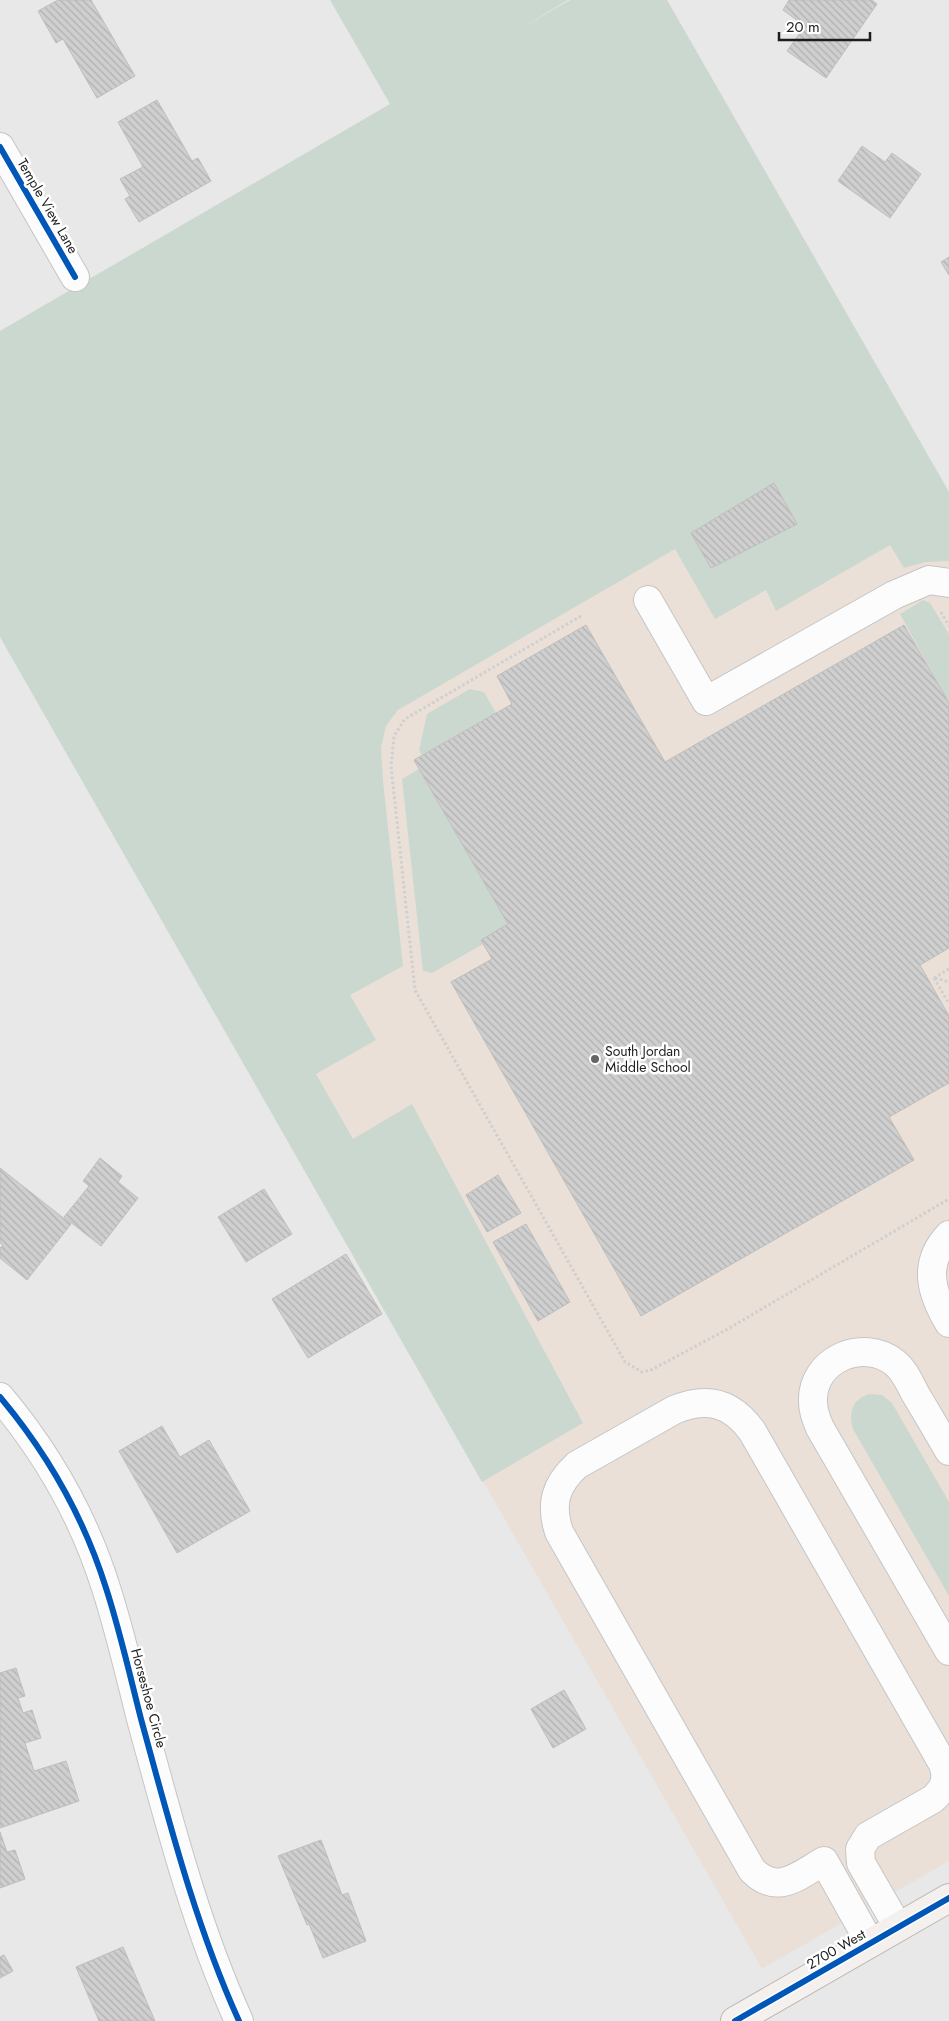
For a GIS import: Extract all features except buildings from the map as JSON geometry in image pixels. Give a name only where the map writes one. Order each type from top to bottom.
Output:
[{"type":"main road","name":"2700 West","points":[[735,2021],[949,1898]]},
{"type":"street","name":"Temple View Lane","points":[[0,147],[75,277]]},
{"type":"street","points":[[648,600],[706,701],[894,595],[929,580],[949,584]]},
{"type":"street","points":[[949,1235],[939,1248],[932,1271],[932,1286],[938,1304],[949,1323]]},
{"type":"street","points":[[949,1451],[905,1375],[896,1364],[883,1355],[868,1351],[853,1352],[833,1361],[819,1376],[814,1388],[812,1402],[814,1415],[820,1428],[949,1651]]},
{"type":"street","name":"Horseshoe Circle","points":[[0,1397],[44,1456],[68,1498],[89,1542],[106,1588],[188,1885],[215,1964],[239,2021]]},
{"type":"street","points":[[870,1943],[824,1861],[791,1880],[780,1883],[769,1882],[759,1877],[752,1870],[559,1532],[554,1508],[560,1484],[577,1465],[688,1404],[711,1403],[732,1410],[744,1419],[943,1764],[946,1773],[945,1783],[940,1792],[933,1799],[868,1836],[860,1848],[861,1863],[898,1928]]},
{"type":"path","points":[[581,616],[405,719],[394,736],[391,766],[415,990],[625,1362],[642,1372],[651,1370],[742,1320],[949,1199]]},
{"type":"path","points":[[934,978],[949,969]]},
{"type":"path","points":[[934,978],[949,982]]},
{"type":"path","points":[[934,978],[949,1004]]},
{"type":"shaded area","points":[[330,0],[568,0],[518,30],[570,0],[667,0],[949,492],[949,561],[926,562],[904,568],[890,545],[776,611],[766,590],[715,619],[675,549],[398,710],[386,726],[381,748],[383,781],[403,966],[350,995],[376,1040],[316,1074],[353,1139],[412,1104],[583,1423],[482,1482],[0,637],[0,331],[390,104]]},
{"type":"shaded area","name":"South Jordan Middle School","points":[[570,0],[667,0],[949,492],[949,1861],[762,1969],[0,637],[0,331]]},
{"type":"shaded area","points":[[923,600],[930,603],[949,634],[949,703],[900,614]]},
{"type":"shaded area","points":[[470,689],[484,692],[496,713],[422,755],[419,750],[427,714]]},
{"type":"shaded area","points":[[419,769],[508,924],[481,940],[483,944],[432,973],[423,971],[402,779]]},
{"type":"shaded area","points":[[869,1394],[882,1395],[892,1403],[949,1502],[949,1596],[853,1429],[851,1413],[855,1403],[863,1396]]},
{"type":"cycle path","points":[[0,147],[75,277]]},
{"type":"cycle path","points":[[0,1397],[33,1441],[62,1487],[87,1536],[97,1562],[116,1621],[184,1872],[209,1947],[239,2021]]},
{"type":"cycle path","points":[[735,2021],[949,1898]]},
{"type":"place","name":"South Jordan Middle School","points":[[595,1059]]}]
